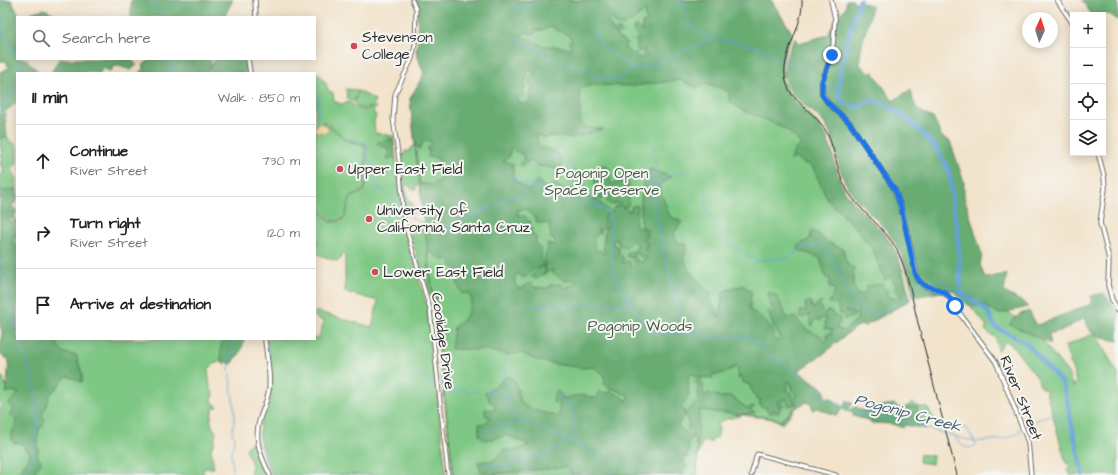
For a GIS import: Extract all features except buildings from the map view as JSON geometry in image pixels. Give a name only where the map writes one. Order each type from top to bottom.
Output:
[{"type":"main road","points":[[256,0],[256,16]]},
{"type":"main road","name":"River Street","points":[[831,0],[835,18],[834,34],[831,59],[822,84],[824,98],[849,122],[895,190],[901,207],[918,280],[926,287],[941,291],[948,296],[1000,368],[1028,442],[1031,475]]},
{"type":"main road","points":[[1057,0],[1070,20]]},
{"type":"main road","points":[[248,60],[250,72]]},
{"type":"main road","points":[[1099,156],[1104,176],[1105,188],[1100,222],[1109,259],[1108,285],[1112,300],[1118,310]]},
{"type":"main road","points":[[265,340],[269,386],[257,436],[261,456],[270,475]]},
{"type":"street","name":"Coolidge Drive","points":[[413,2],[416,13],[415,45],[412,59],[395,94],[393,119],[399,160],[404,225],[430,309],[448,475]]},
{"type":"street","points":[[751,475],[757,454],[836,475]]},
{"type":"green space","points":[[0,0],[11,0],[18,13],[18,16],[16,16],[16,60],[27,60],[39,72],[16,72],[16,103],[5,112],[7,136],[0,139],[0,72],[9,68],[6,61],[0,61]]},
{"type":"green space","points":[[131,0],[233,0],[225,16],[131,16]]},
{"type":"green space","name":"Pogonip Woods","points":[[413,0],[771,0],[792,33],[782,65],[783,82],[787,91],[823,131],[830,145],[843,188],[892,245],[902,268],[910,300],[865,326],[861,325],[854,328],[828,350],[798,371],[824,389],[825,398],[829,397],[844,407],[847,400],[853,404],[849,408],[851,410],[856,406],[859,410],[874,411],[875,407],[894,404],[899,408],[917,407],[917,416],[924,423],[926,429],[905,425],[903,428],[892,424],[872,423],[853,416],[853,413],[842,409],[837,416],[818,408],[813,410],[811,404],[807,402],[797,407],[782,424],[775,419],[699,410],[697,475],[696,445],[693,434],[690,429],[687,429],[689,427],[685,413],[698,401],[698,385],[695,381],[698,378],[692,373],[688,377],[689,394],[681,408],[684,410],[685,416],[681,420],[678,427],[693,436],[688,442],[689,452],[686,454],[688,456],[687,458],[684,456],[683,458],[685,465],[688,467],[684,468],[684,475],[577,475],[582,470],[576,475],[572,475],[567,467],[492,474],[481,472],[478,462],[495,460],[503,450],[518,450],[529,445],[506,435],[494,439],[484,440],[479,435],[479,424],[486,423],[490,417],[485,415],[485,409],[495,410],[495,405],[489,401],[485,393],[500,383],[506,376],[515,381],[521,403],[531,409],[559,417],[559,401],[553,403],[555,392],[558,391],[564,399],[580,395],[597,399],[598,392],[606,393],[611,391],[625,399],[626,402],[629,396],[605,385],[604,375],[594,367],[584,368],[554,364],[536,360],[522,353],[508,355],[485,350],[451,349],[454,327],[466,317],[472,301],[468,292],[462,294],[458,284],[456,268],[452,266],[451,260],[442,260],[427,249],[420,183],[433,185],[442,179],[440,176],[442,172],[438,168],[440,161],[434,157],[428,157],[429,151],[431,151],[427,150],[427,148],[431,145],[430,141],[424,141],[419,150],[418,146],[415,146],[410,99],[424,74],[416,51],[418,43],[417,5]],"holes":[[[646,10],[645,18],[648,21],[642,23],[642,31],[637,27],[634,27],[633,30],[639,39],[635,40],[638,44],[636,47],[639,52],[645,49],[643,55],[647,54],[650,56],[638,58],[635,51],[632,54],[625,48],[626,43],[617,37],[616,33],[620,34],[622,31],[620,29],[612,32],[612,28],[608,23],[613,18],[616,25],[624,25],[628,21],[630,23]],[[552,26],[554,29],[569,35],[572,40],[569,42],[571,45],[569,49],[555,46],[544,46],[520,35],[526,32],[533,34],[536,32],[534,29],[540,31]],[[531,70],[535,76],[528,80],[533,87],[529,96],[533,100],[526,104],[519,103],[518,98],[523,95],[522,92],[525,89],[524,83],[528,74],[526,71]],[[680,80],[698,88],[707,83],[729,92],[729,101],[748,113],[785,129],[801,145],[794,151],[790,161],[796,158],[804,164],[812,166],[829,202],[856,228],[873,250],[885,280],[890,277],[896,285],[895,290],[901,296],[897,299],[887,297],[887,291],[882,284],[867,286],[865,293],[858,295],[853,285],[854,269],[847,264],[843,249],[827,242],[818,233],[811,231],[810,239],[799,245],[798,250],[820,258],[826,278],[831,278],[829,284],[830,288],[833,288],[835,291],[829,303],[837,304],[840,314],[844,314],[844,320],[854,316],[854,312],[849,314],[846,310],[851,312],[857,306],[858,309],[856,313],[858,319],[843,331],[836,328],[841,320],[840,318],[835,317],[831,311],[827,311],[825,314],[821,310],[822,308],[820,305],[822,302],[816,304],[817,307],[812,307],[811,301],[805,303],[806,311],[800,311],[800,317],[806,317],[810,314],[812,326],[816,319],[819,321],[825,316],[825,329],[830,329],[831,331],[833,329],[832,333],[830,334],[830,332],[826,335],[827,338],[829,337],[825,343],[822,336],[807,330],[795,317],[787,318],[778,298],[769,292],[767,297],[776,316],[768,310],[772,323],[781,339],[776,341],[775,336],[767,323],[750,310],[751,291],[743,285],[724,291],[719,317],[712,302],[710,293],[688,269],[684,259],[687,245],[677,242],[674,233],[682,222],[670,216],[658,186],[671,177],[650,169],[646,174],[641,196],[641,226],[648,230],[645,239],[648,243],[645,251],[646,241],[642,240],[645,235],[645,229],[636,227],[635,218],[637,215],[638,206],[635,205],[631,207],[631,211],[622,207],[628,206],[630,189],[627,181],[611,184],[609,168],[604,164],[596,171],[594,178],[598,198],[602,200],[604,190],[610,196],[606,201],[611,205],[617,203],[621,205],[614,207],[612,213],[596,199],[591,200],[585,193],[584,185],[567,190],[555,185],[545,188],[538,180],[529,190],[513,179],[513,164],[503,161],[509,157],[511,147],[515,151],[522,154],[524,159],[519,165],[524,165],[531,160],[537,166],[561,170],[562,160],[555,151],[539,147],[536,134],[545,138],[550,136],[573,138],[603,129],[584,127],[580,122],[580,89],[592,85],[634,86]],[[524,208],[528,210],[529,213],[535,217],[537,223],[549,224],[551,239],[554,239],[555,245],[547,244],[548,248],[545,259],[546,273],[554,269],[555,270],[551,272],[565,281],[577,280],[573,285],[562,288],[561,284],[551,284],[549,288],[534,287],[531,283],[520,289],[515,284],[515,276],[518,274],[521,277],[526,277],[534,269],[543,265],[531,276],[537,279],[540,275],[546,274],[541,256],[542,251],[536,244],[536,237],[532,234],[532,228],[528,228],[531,221],[529,222],[525,216],[518,215],[518,209],[521,210]],[[607,214],[606,222],[608,226],[605,228],[603,249],[605,252],[603,254],[600,250],[596,251],[593,239],[597,236],[597,232],[600,233],[601,231],[597,230],[604,228],[604,216]],[[616,238],[616,241],[619,241],[618,245],[626,247],[631,241],[635,241],[638,247],[632,252],[627,252],[627,257],[632,257],[633,255],[638,253],[641,257],[645,257],[646,254],[647,259],[644,259],[643,262],[636,261],[637,259],[633,256],[632,260],[635,264],[632,267],[630,266],[631,262],[626,261],[623,263],[622,261],[624,258],[619,254],[619,248],[613,244],[613,240]],[[734,367],[738,368],[738,378],[741,378],[744,383],[749,384],[755,397],[761,400],[759,403],[761,407],[767,407],[766,410],[769,413],[773,413],[772,409],[776,411],[775,413],[779,412],[780,408],[777,402],[778,400],[781,407],[784,405],[782,400],[786,398],[789,406],[794,405],[792,393],[790,391],[787,392],[787,382],[790,382],[792,390],[796,394],[795,404],[798,405],[781,421],[774,418],[740,414],[755,413],[750,410],[755,407],[751,406],[748,409],[731,396],[722,397],[708,393],[705,396],[702,390],[704,388],[700,377],[708,378],[708,376],[712,379],[713,373],[716,375],[727,372]]]},
{"type":"green space","name":"Pogonip Woods","points":[[437,0],[771,0],[792,33],[782,65],[783,82],[787,91],[823,131],[830,145],[843,188],[892,245],[902,268],[910,300],[865,326],[861,325],[854,328],[822,355],[800,367],[795,374],[745,335],[711,332],[700,334],[699,377],[707,378],[708,376],[712,378],[713,373],[716,375],[727,372],[736,367],[738,368],[738,378],[741,378],[744,383],[749,384],[755,396],[761,401],[759,403],[761,406],[767,407],[769,413],[773,413],[772,409],[777,411],[776,413],[779,412],[780,408],[777,402],[778,400],[781,407],[784,405],[782,400],[786,398],[789,406],[794,405],[790,391],[787,392],[786,382],[790,382],[792,390],[796,394],[795,404],[798,405],[781,421],[774,418],[739,414],[737,415],[741,416],[726,419],[717,424],[719,429],[718,437],[711,440],[712,442],[702,442],[698,456],[697,475],[608,475],[593,457],[576,475],[453,475],[433,297],[430,297],[407,225],[418,225],[418,229],[425,230],[419,184],[414,188],[417,189],[414,190],[410,188],[408,184],[405,187],[409,201],[412,202],[414,211],[412,215],[409,212],[405,212],[400,151],[404,156],[405,151],[410,151],[412,147],[415,146],[410,99],[424,74],[416,51],[426,7],[436,3]]},
{"type":"green space","points":[[846,0],[853,0],[852,2],[861,2],[872,6],[861,50],[860,65],[868,72],[873,72],[893,101],[911,89],[913,100],[917,108],[933,118],[942,137],[950,141],[964,182],[964,196],[982,255],[980,265],[985,278],[1007,274],[1004,292],[1023,302],[1028,307],[999,314],[980,303],[979,307],[968,305],[952,290],[914,297],[905,264],[895,242],[885,228],[850,191],[840,170],[830,133],[821,120],[793,94],[786,81],[784,69],[788,53],[795,37],[799,43],[828,35],[836,19],[846,7]]},
{"type":"green space","points":[[1082,0],[1118,0],[1118,20],[1109,14],[1106,14],[1106,12],[1090,12]]},
{"type":"green space","points":[[44,9],[60,16],[27,16],[33,12]]},
{"type":"green space","points":[[58,60],[132,60],[137,65],[131,70],[118,66],[113,67],[111,71],[102,68],[100,72],[52,72]]},
{"type":"green space","points":[[150,60],[211,60],[208,72],[140,72],[144,67],[143,65]]},
{"type":"green space","points":[[215,60],[245,60],[246,72],[210,72],[211,64]]},
{"type":"green space","points":[[318,73],[326,83],[328,90],[333,93],[334,101],[341,104],[349,102],[364,110],[374,106],[376,107],[373,111],[376,116],[374,121],[375,133],[394,136],[394,141],[389,138],[387,141],[381,142],[380,145],[386,147],[389,152],[387,156],[396,158],[404,231],[428,309],[446,475],[272,475],[263,454],[259,434],[271,389],[271,370],[266,340],[318,339],[324,322],[316,318],[316,311],[372,327],[378,301],[345,292],[345,253],[342,254],[341,259],[336,261],[316,253],[316,247],[318,245],[316,235],[316,211],[322,214],[331,222],[340,222],[345,217],[350,198],[364,191],[366,186],[366,145],[349,141],[327,123],[322,121],[348,141],[365,145],[365,187],[363,190],[350,197],[345,216],[341,220],[332,221],[323,213],[316,210],[316,74]]},
{"type":"green space","points":[[346,89],[357,90],[357,94],[359,91],[375,100],[373,105],[369,108],[359,108],[354,103],[357,95],[352,102],[347,98]]},
{"type":"green space","points":[[7,136],[12,144],[14,143],[16,146],[16,164],[11,167],[16,179],[16,197],[8,205],[7,217],[16,234],[16,340],[43,340],[54,391],[67,376],[82,382],[82,374],[76,355],[68,354],[62,351],[55,340],[221,340],[221,361],[214,364],[208,370],[210,387],[213,393],[212,401],[218,407],[214,408],[211,417],[212,426],[216,432],[211,449],[214,468],[206,468],[203,470],[203,475],[0,475],[0,378],[3,377],[7,392],[17,385],[9,339],[11,323],[7,306],[0,300],[0,205],[7,191],[0,191],[0,174],[4,173],[0,163],[2,157],[0,139]]},
{"type":"green space","points":[[389,138],[394,141],[396,158],[387,158],[389,152],[386,147],[377,145],[378,142],[387,141]]},
{"type":"green space","points":[[16,190],[16,202],[12,206],[16,210],[16,212],[13,220],[9,217],[9,219],[12,223],[16,219],[16,227],[13,228],[16,230],[16,235],[13,236],[13,246],[16,245],[16,340],[55,340],[62,351],[68,354],[76,355],[82,374],[82,382],[67,376],[50,395],[42,417],[45,418],[43,427],[40,426],[37,441],[39,443],[36,445],[39,448],[37,455],[41,461],[40,465],[32,475],[9,475],[20,470],[30,456],[29,451],[24,449],[26,445],[16,442],[14,444],[12,441],[16,421],[10,415],[14,410],[9,403],[19,393],[12,391],[6,393],[9,360],[0,354],[2,330],[0,327],[0,191]]},
{"type":"green space","points":[[429,264],[433,297],[436,297],[437,303],[438,336],[453,475]]},
{"type":"green space","points":[[957,290],[999,314],[1008,312],[1038,335],[1068,373],[1073,387],[1076,381],[1065,346],[1095,333],[1118,374],[1118,475],[1070,475],[1067,468],[1070,465],[1066,463],[1045,388],[1041,388],[1038,381],[1039,380],[1011,344],[1005,341],[998,351],[996,338],[985,330],[987,326]]},
{"type":"green space","points":[[1104,293],[1118,313],[1118,341],[1101,338],[1094,332],[1091,332],[1084,318],[1064,330],[1049,334],[1051,344],[1009,324],[1020,314],[1029,311],[1037,325],[1091,304],[1091,296]]},
{"type":"green space","points":[[221,340],[245,340],[239,355],[235,358],[231,365],[228,362],[224,364],[222,361]]},
{"type":"green space","points":[[912,403],[920,407],[927,407],[936,422],[931,421],[926,423],[917,413],[917,407],[904,408]]},
{"type":"green space","points":[[253,441],[253,445],[268,475],[250,475],[252,465],[246,449]]},
{"type":"green space","points":[[920,454],[933,456],[932,464],[919,462]]},
{"type":"sand","points":[[318,123],[326,125],[329,130],[327,133],[316,132],[316,125]]},
{"type":"waterway","points":[[151,0],[162,16]]},
{"type":"waterway","points":[[509,11],[531,5],[537,0]]},
{"type":"waterway","points":[[607,0],[621,2],[630,0]]},
{"type":"waterway","points":[[678,0],[685,5],[687,22],[696,31],[718,40],[739,42],[767,51],[779,59],[800,68],[815,82],[820,84]]},
{"type":"waterway","points":[[860,0],[841,68],[839,94],[842,101],[848,105],[860,107],[870,100],[881,103],[893,109],[917,128],[937,150],[949,172],[957,224],[961,293],[988,312],[995,327],[1026,343],[1063,384],[1083,475]]},
{"type":"waterway","points":[[0,15],[4,35],[16,54]]},
{"type":"waterway","points":[[584,23],[606,49],[628,67],[634,69],[661,62],[712,38]]},
{"type":"waterway","points":[[513,38],[558,61],[585,69],[599,78],[612,79],[625,77],[634,69]]},
{"type":"waterway","points":[[17,60],[18,72]]},
{"type":"waterway","points":[[170,60],[171,72]]},
{"type":"waterway","points":[[0,114],[16,84]]},
{"type":"waterway","points":[[823,85],[839,90]]},
{"type":"waterway","points":[[318,119],[318,98],[321,94]]},
{"type":"waterway","points":[[345,138],[367,144],[368,157],[373,168],[377,184],[400,205]]},
{"type":"waterway","points":[[653,147],[656,158],[653,186],[655,207],[679,314],[678,325],[693,334]]},
{"type":"waterway","points":[[549,156],[568,163],[575,171],[599,208]]},
{"type":"waterway","name":"Pogonip Creek","points":[[500,166],[518,181],[608,211],[612,258],[616,279],[642,321],[652,333],[693,334],[727,338],[748,336],[761,346],[769,357],[803,375],[822,391],[825,397],[855,412],[907,423],[975,442],[1003,439],[1020,433],[1019,429]]},
{"type":"waterway","points":[[654,190],[660,181],[665,177],[692,171]]},
{"type":"waterway","points":[[405,207],[408,208],[410,217],[423,223],[452,226],[509,198],[522,195],[529,186]]},
{"type":"waterway","points":[[0,187],[0,193]]},
{"type":"waterway","points":[[371,188],[381,189]]},
{"type":"waterway","points":[[706,191],[706,207],[718,230],[729,243],[756,261],[784,258],[795,254],[803,248],[819,245],[828,253],[835,264],[852,303],[870,314],[882,313],[895,306],[919,286]]},
{"type":"waterway","points":[[0,259],[9,303],[16,328]]},
{"type":"waterway","points":[[924,282],[927,280],[942,282],[961,293]]},
{"type":"waterway","points":[[527,306],[628,304],[634,308]]},
{"type":"waterway","points":[[20,340],[35,388],[38,424],[30,467],[21,475]]},
{"type":"waterway","points":[[231,475],[233,469],[231,452],[235,437],[232,434],[235,414],[229,369],[234,340]]},
{"type":"waterway","points":[[267,340],[270,360]]},
{"type":"waterway","points":[[504,367],[507,382],[507,398]]},
{"type":"waterway","points":[[416,371],[425,378],[446,387],[453,394],[462,389],[470,394],[478,390]]},
{"type":"waterway","points":[[484,392],[498,391],[504,396],[510,411],[520,419],[586,448],[612,475]]},
{"type":"waterway","points":[[556,391],[562,399],[570,404],[572,409],[575,423],[576,442]]},
{"type":"waterway","name":"Pogonip Creek","points":[[1026,425],[1055,412],[1067,429],[1074,431]]},
{"type":"waterway","points":[[483,433],[501,426],[525,422]]},
{"type":"waterway","points":[[959,427],[967,428],[976,445],[968,448],[959,442],[952,433],[954,428],[959,427]]},
{"type":"waterway","points":[[260,436],[263,453],[273,475]]},
{"type":"waterway","points":[[486,463],[505,465],[528,460],[570,441]]},
{"type":"railway","points":[[802,0],[802,10],[786,62],[786,82],[792,95],[818,120],[827,132],[840,174],[847,190],[859,206],[892,241],[901,259],[908,279],[957,475]]},
{"type":"place","name":"Stevenson College","points":[[354,46]]},
{"type":"place","name":"Upper East Field","points":[[340,169]]},
{"type":"place","name":"University of California, Santa Cruz","points":[[369,219]]},
{"type":"place","name":"Lower East Field","points":[[375,272]]},
{"type":"route","points":[[832,55],[822,82],[822,95],[828,103],[849,122],[895,190],[901,207],[918,280],[926,287],[944,292],[955,306]]},
{"type":"park label","name":"Pogonip Open Space Preserve","points":[[602,182]]}]
